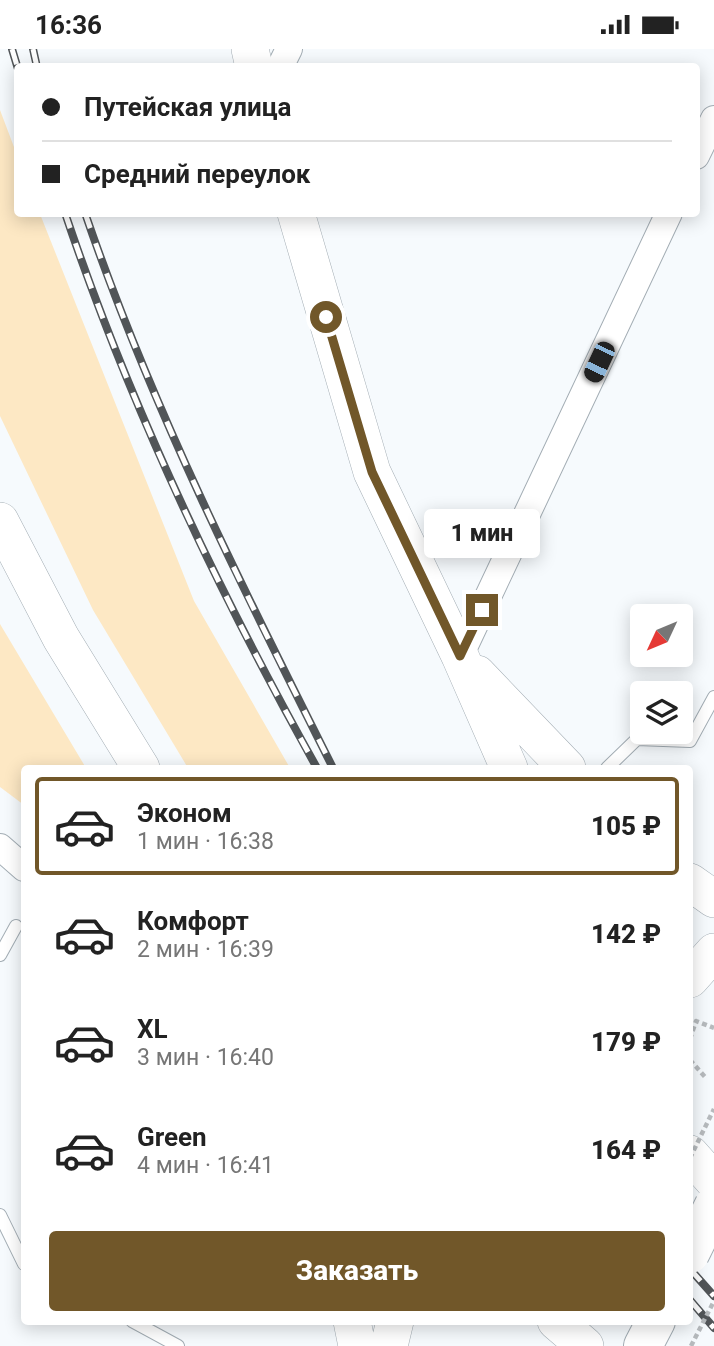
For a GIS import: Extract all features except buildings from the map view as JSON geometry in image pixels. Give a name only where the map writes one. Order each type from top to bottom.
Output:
[{"type":"main road","points":[[297,217],[372,472],[460,656],[508,765]]},
{"type":"main road","points":[[0,520],[61,638],[139,765]]},
{"type":"main road","points":[[460,656],[564,765]]},
{"type":"main road","points":[[693,884],[714,899]]},
{"type":"main road","points":[[693,976],[714,952]]},
{"type":"main road","points":[[693,1159],[714,1181]]},
{"type":"main road","points":[[693,1248],[714,1205]]},
{"type":"main road","points":[[353,1325],[357,1346]]},
{"type":"main road","points":[[389,1346],[394,1325]]},
{"type":"main road","points":[[560,1325],[584,1346]]},
{"type":"main road","points":[[643,1346],[654,1325]]},
{"type":"street","points":[[700,148],[714,119]]},
{"type":"street","points":[[460,656],[667,217]]},
{"type":"street","points":[[0,847],[21,865]]},
{"type":"lane","points":[[610,765],[637,739],[690,741],[714,697]]},
{"type":"lane","points":[[0,955],[16,926]]},
{"type":"lane","points":[[0,1215],[21,1258]]},
{"type":"lane","points":[[139,1325],[178,1346]]},
{"type":"path","points":[[693,1030],[696,1021],[714,1028]]},
{"type":"path","points":[[693,1063],[706,1078]]},
{"type":"path","points":[[693,1150],[714,1109]]},
{"type":"path","points":[[691,1346],[714,1301]]},
{"type":"shaded area","points":[[0,110],[14,147],[14,217],[41,217],[194,601],[288,765],[186,765],[93,610],[0,416]]},
{"type":"shaded area","points":[[0,624],[84,765],[21,765],[21,803],[0,787]]},
{"type":"railway","points":[[12,49],[16,63]]},
{"type":"railway","points":[[33,49],[36,63]]},
{"type":"railway","points":[[66,217],[118,356],[178,496],[245,634],[315,765]]},
{"type":"railway","points":[[86,217],[168,426],[232,564],[332,765]]},
{"type":"railway","points":[[693,1272],[714,1296]]},
{"type":"railway","points":[[693,1304],[714,1328]]},
{"type":"route","points":[[326,317],[372,472],[460,656],[482,610]]}]
